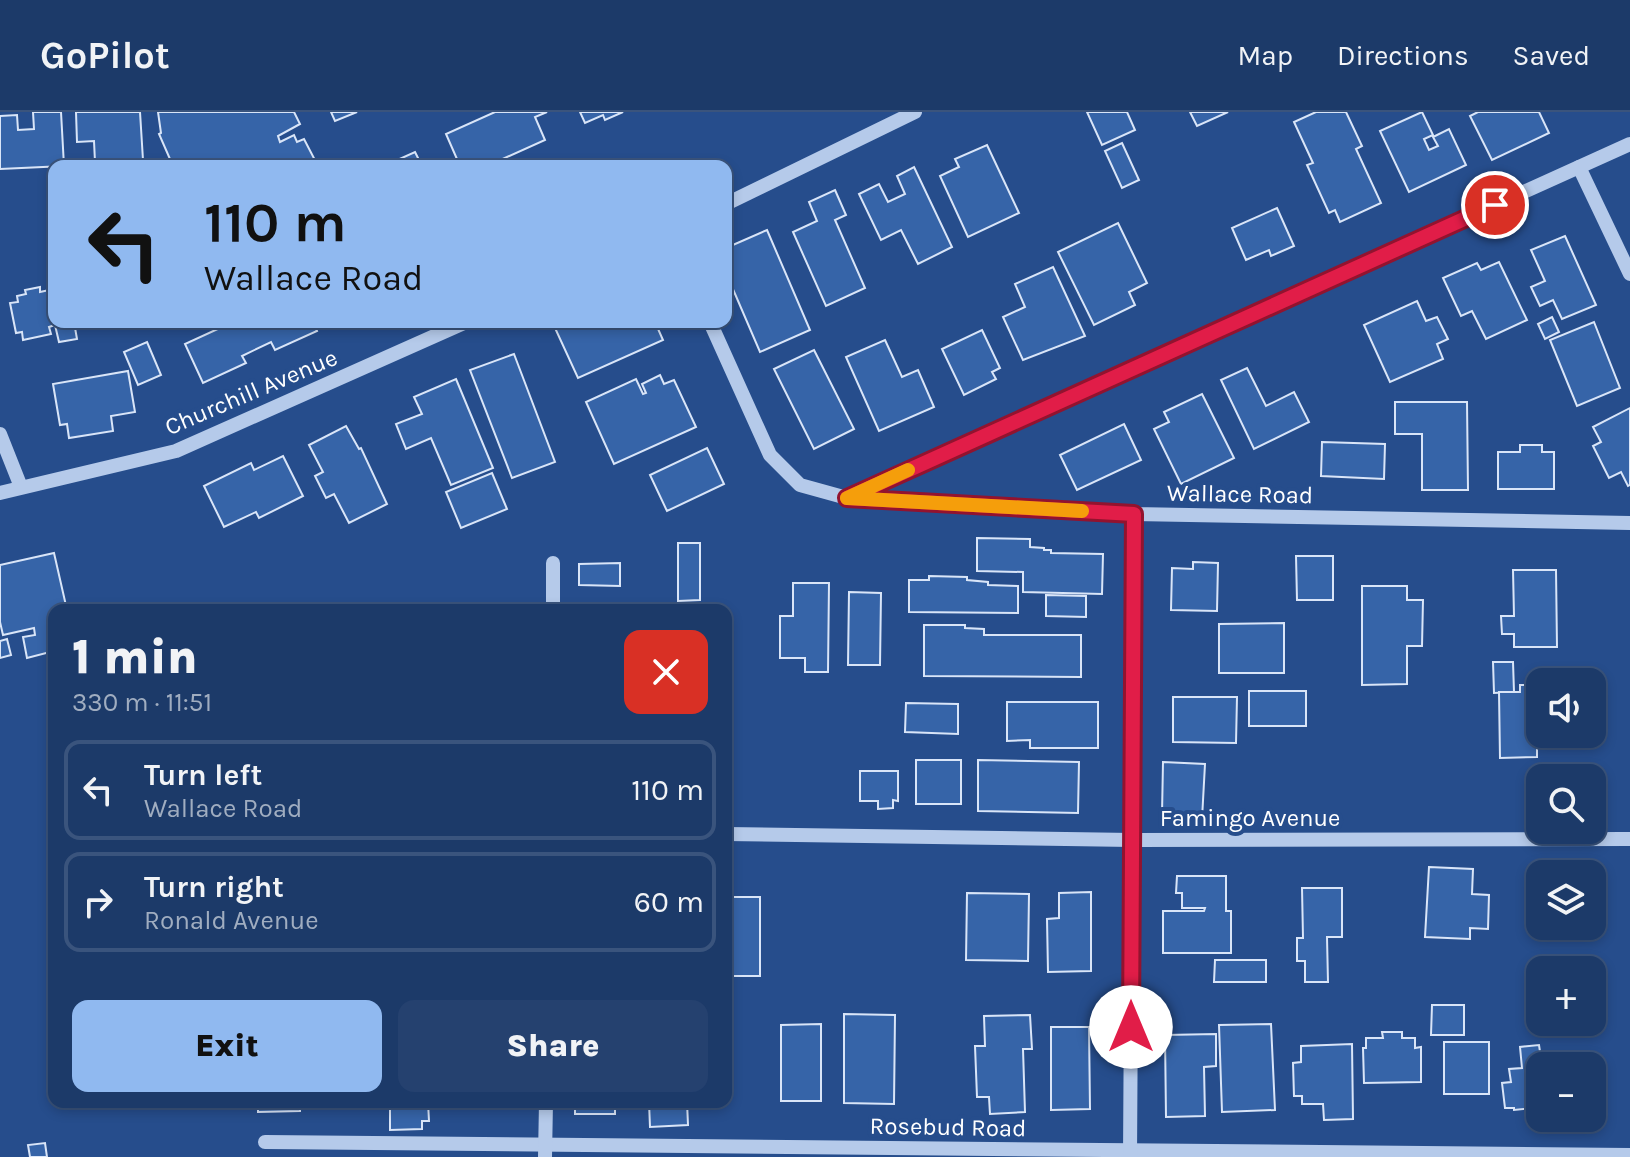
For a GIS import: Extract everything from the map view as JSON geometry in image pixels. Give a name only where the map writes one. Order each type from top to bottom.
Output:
[{"type":"street","points":[[732,201],[915,112]]},
{"type":"street","points":[[847,498],[1630,144]]},
{"type":"street","points":[[1579,167],[1630,274]]},
{"type":"street","name":"Churchill Avenue","points":[[0,493],[176,451],[453,328]]},
{"type":"street","name":"Wallace Road","points":[[713,328],[770,455],[800,485],[847,498],[1134,514],[1630,523]]},
{"type":"street","points":[[0,434],[21,487]]},
{"type":"street","points":[[1130,1154],[1134,514]]},
{"type":"street","points":[[553,563],[553,604]]},
{"type":"street","name":"Famingo Avenue","points":[[732,834],[1132,840],[1630,839]]},
{"type":"street","points":[[545,1151],[546,1108]]},
{"type":"street","name":"Rosebud Road","points":[[265,1142],[545,1151],[1630,1155]]},
{"type":"building","points":[[33,112],[61,112],[64,160],[48,160],[48,167],[0,169],[0,116],[17,115],[18,130],[34,129]]},
{"type":"building","points":[[76,112],[140,112],[143,160],[95,160],[94,141],[77,142]]},
{"type":"building","points":[[158,112],[294,112],[300,124],[278,136],[280,142],[294,135],[297,142],[304,139],[315,160],[170,160]]},
{"type":"building","points":[[331,112],[357,112],[335,121]]},
{"type":"building","points":[[495,112],[547,112],[535,117],[545,140],[500,160],[457,160],[446,134]]},
{"type":"building","points":[[580,112],[623,112],[605,120],[603,115],[585,123]]},
{"type":"building","points":[[1087,112],[1127,112],[1135,130],[1102,145]]},
{"type":"building","points":[[1190,112],[1228,112],[1197,126]]},
{"type":"building","points":[[1316,112],[1346,112],[1362,146],[1356,149],[1381,203],[1340,222],[1335,210],[1329,213],[1307,165],[1313,163],[1294,122]]},
{"type":"building","points":[[1422,112],[1433,135],[1424,139],[1429,150],[1438,146],[1433,137],[1449,129],[1466,165],[1409,192],[1380,131]]},
{"type":"building","points":[[1478,112],[1539,112],[1549,133],[1492,160],[1470,116]]},
{"type":"building","points":[[1122,143],[1139,180],[1122,188],[1105,151]]},
{"type":"building","points":[[987,145],[1019,213],[968,237],[940,176],[959,167],[955,159]]},
{"type":"building","points":[[415,152],[419,160],[397,160]]},
{"type":"building","points":[[914,167],[952,247],[918,264],[901,230],[881,240],[859,194],[879,184],[888,202],[905,194],[897,176]]},
{"type":"building","points":[[835,190],[846,215],[835,220],[865,288],[826,306],[793,232],[817,221],[809,202]]},
{"type":"building","points":[[1277,208],[1294,246],[1271,256],[1269,250],[1246,260],[1232,228]]},
{"type":"building","points":[[1118,223],[1147,283],[1129,292],[1135,305],[1094,325],[1058,252]]},
{"type":"building","points":[[767,230],[810,330],[760,352],[732,287],[732,245]]},
{"type":"building","points":[[1565,236],[1596,305],[1562,319],[1553,300],[1540,306],[1531,287],[1545,281],[1531,250]]},
{"type":"building","points":[[1499,262],[1527,320],[1486,339],[1472,311],[1461,316],[1443,278],[1477,263],[1481,270]]},
{"type":"building","points":[[1053,267],[1085,336],[1023,360],[1003,317],[1025,307],[1015,284]]},
{"type":"building","points":[[40,287],[40,292],[48,290],[48,328],[51,334],[23,340],[22,332],[16,333],[10,303],[18,302],[17,296],[26,294],[25,290]]},
{"type":"building","points":[[1417,301],[1426,321],[1437,317],[1448,339],[1437,344],[1443,359],[1390,382],[1364,325]]},
{"type":"building","points":[[1552,317],[1559,332],[1545,339],[1538,324]]},
{"type":"building","points":[[1594,322],[1620,388],[1577,406],[1550,340]]},
{"type":"building","points":[[56,328],[75,328],[77,339],[59,342]]},
{"type":"building","points":[[220,328],[316,328],[317,331],[275,350],[271,342],[242,356],[246,363],[203,383],[185,344]]},
{"type":"building","points":[[555,328],[658,328],[663,340],[578,378]]},
{"type":"building","points":[[982,330],[1000,368],[992,372],[996,379],[964,395],[942,349]]},
{"type":"building","points":[[885,340],[902,377],[918,370],[934,407],[879,431],[846,357]]},
{"type":"building","points":[[147,342],[161,375],[138,385],[124,352]]},
{"type":"building","points":[[814,350],[854,429],[814,449],[774,369]]},
{"type":"building","points":[[514,354],[555,462],[512,478],[470,370]]},
{"type":"building","points":[[1247,368],[1266,406],[1294,392],[1309,422],[1254,449],[1221,380]]},
{"type":"building","points":[[128,371],[135,412],[111,416],[113,431],[69,438],[67,424],[60,425],[53,384]]},
{"type":"building","points":[[660,375],[664,384],[674,380],[696,427],[614,464],[586,402],[636,379],[643,394],[646,393],[642,384]]},
{"type":"building","points":[[456,379],[493,468],[451,485],[431,438],[406,449],[396,424],[422,414],[414,397]]},
{"type":"building","points":[[1202,394],[1234,458],[1181,484],[1154,429],[1169,422],[1164,412]]},
{"type":"building","points":[[1395,402],[1467,402],[1468,490],[1422,490],[1422,434],[1395,434]]},
{"type":"building","points":[[1630,408],[1628,486],[1621,472],[1609,478],[1593,446],[1601,442],[1593,427]]},
{"type":"building","points":[[1124,424],[1141,460],[1077,490],[1060,455]]},
{"type":"building","points":[[346,426],[361,448],[387,504],[349,523],[334,494],[326,498],[315,476],[323,472],[309,445]]},
{"type":"building","points":[[1322,442],[1385,444],[1384,479],[1321,476]]},
{"type":"building","points":[[1520,445],[1542,445],[1542,452],[1554,452],[1554,489],[1498,489],[1498,452],[1520,452]]},
{"type":"building","points":[[707,448],[724,484],[667,511],[650,475]]},
{"type":"building","points":[[283,456],[303,496],[259,518],[256,512],[224,527],[204,486],[251,463],[254,470]]},
{"type":"building","points":[[492,473],[507,509],[461,528],[446,492]]},
{"type":"building","points":[[977,538],[1030,539],[1030,547],[1051,550],[1051,553],[1103,554],[1102,594],[1023,592],[1023,572],[977,571]]},
{"type":"building","points":[[678,543],[700,543],[700,600],[678,601]]},
{"type":"building","points":[[54,553],[66,604],[48,604],[48,653],[27,658],[23,637],[35,635],[34,628],[3,635],[0,622],[0,565]]},
{"type":"building","points":[[1296,556],[1333,556],[1333,600],[1297,600]]},
{"type":"building","points":[[1193,562],[1218,563],[1217,611],[1171,610],[1172,568],[1193,569]]},
{"type":"building","points":[[620,563],[620,586],[579,585],[579,564]]},
{"type":"building","points":[[1513,570],[1556,570],[1557,647],[1514,647],[1514,634],[1502,634],[1501,616],[1514,616]]},
{"type":"building","points":[[929,576],[967,577],[967,580],[988,582],[988,585],[1018,586],[1018,613],[909,612],[909,580],[929,580]]},
{"type":"building","points":[[793,583],[829,583],[828,672],[805,672],[805,658],[780,658],[780,616],[793,616]]},
{"type":"building","points":[[1362,586],[1407,586],[1407,600],[1423,600],[1422,646],[1407,646],[1407,684],[1362,685]]},
{"type":"building","points":[[849,592],[881,593],[880,665],[848,665]]},
{"type":"building","points":[[1046,595],[1086,596],[1086,617],[1046,616]]},
{"type":"building","points":[[1284,623],[1284,673],[1219,673],[1219,624]]},
{"type":"building","points":[[924,625],[965,625],[965,628],[984,629],[984,635],[1081,635],[1081,677],[924,676]]},
{"type":"building","points":[[7,639],[11,655],[0,658],[0,641]]},
{"type":"building","points":[[1493,662],[1513,662],[1514,692],[1494,693]]},
{"type":"building","points":[[1520,685],[1526,685],[1526,748],[1537,748],[1537,757],[1500,758],[1499,692],[1520,692]]},
{"type":"building","points":[[1249,691],[1306,691],[1306,726],[1249,726]]},
{"type":"building","points":[[1173,697],[1237,697],[1236,743],[1173,742]]},
{"type":"building","points":[[1007,702],[1098,702],[1098,748],[1030,748],[1030,740],[1007,741]]},
{"type":"building","points":[[906,703],[958,704],[958,734],[905,732]]},
{"type":"building","points":[[916,760],[961,760],[961,804],[916,804]]},
{"type":"building","points":[[978,760],[1079,762],[1078,813],[978,811]]},
{"type":"building","points":[[1163,762],[1205,764],[1202,819],[1165,818],[1166,814],[1162,814]]},
{"type":"building","points":[[860,771],[898,771],[898,801],[893,800],[893,808],[878,809],[878,801],[860,801]]},
{"type":"building","points":[[1429,867],[1473,869],[1472,894],[1489,895],[1488,929],[1470,928],[1470,939],[1425,937]]},
{"type":"building","points":[[1177,876],[1226,876],[1226,911],[1231,911],[1231,953],[1163,953],[1163,911],[1204,911],[1205,908],[1182,908],[1182,893],[1176,893]]},
{"type":"building","points":[[1302,888],[1342,888],[1342,937],[1327,937],[1328,982],[1305,982],[1305,961],[1297,961],[1297,938],[1303,938]]},
{"type":"building","points":[[1091,892],[1091,971],[1048,972],[1047,919],[1059,918],[1059,893]]},
{"type":"building","points":[[967,893],[1029,894],[1028,961],[966,960]]},
{"type":"building","points":[[732,897],[760,897],[760,976],[732,976]]},
{"type":"building","points":[[1215,960],[1266,960],[1266,982],[1214,982]]},
{"type":"building","points":[[1432,1005],[1464,1005],[1464,1035],[1431,1035]]},
{"type":"building","points":[[844,1014],[895,1015],[894,1104],[844,1103]]},
{"type":"building","points":[[1030,1015],[1032,1049],[1023,1049],[1025,1112],[990,1114],[989,1097],[977,1097],[975,1046],[985,1046],[984,1016]]},
{"type":"building","points":[[821,1024],[821,1101],[781,1101],[781,1025]]},
{"type":"building","points":[[1271,1024],[1275,1110],[1222,1112],[1219,1025]]},
{"type":"building","points":[[1051,1027],[1089,1027],[1090,1109],[1051,1110]]},
{"type":"building","points":[[1382,1032],[1402,1032],[1402,1038],[1415,1038],[1415,1048],[1421,1047],[1421,1082],[1364,1083],[1363,1048],[1366,1048],[1366,1038],[1383,1038]]},
{"type":"building","points":[[1216,1034],[1216,1066],[1204,1067],[1205,1116],[1166,1117],[1165,1035]]},
{"type":"building","points":[[1444,1042],[1489,1042],[1489,1094],[1444,1094]]},
{"type":"building","points":[[1352,1044],[1353,1119],[1324,1120],[1323,1104],[1302,1104],[1302,1096],[1294,1096],[1293,1063],[1301,1062],[1301,1046]]},
{"type":"building","points":[[1539,1045],[1540,1052],[1526,1052],[1526,1109],[1514,1110],[1505,1108],[1502,1083],[1511,1082],[1509,1069],[1522,1068],[1520,1047]]},
{"type":"building","points":[[258,1108],[300,1108],[300,1111],[258,1112]]},
{"type":"building","points":[[390,1108],[428,1108],[429,1121],[422,1121],[422,1129],[390,1130]]},
{"type":"building","points":[[455,1108],[503,1108],[503,1109]]},
{"type":"building","points":[[575,1108],[615,1108],[615,1114],[575,1114]]},
{"type":"building","points":[[649,1108],[687,1108],[688,1125],[650,1127]]},
{"type":"building","points":[[45,1143],[47,1157],[30,1157],[28,1145]]},
{"type":"slow traffic","points":[[908,470],[847,498],[1082,511]]},
{"type":"route","points":[[1131,1027],[1134,514],[847,498],[1495,205]]}]
